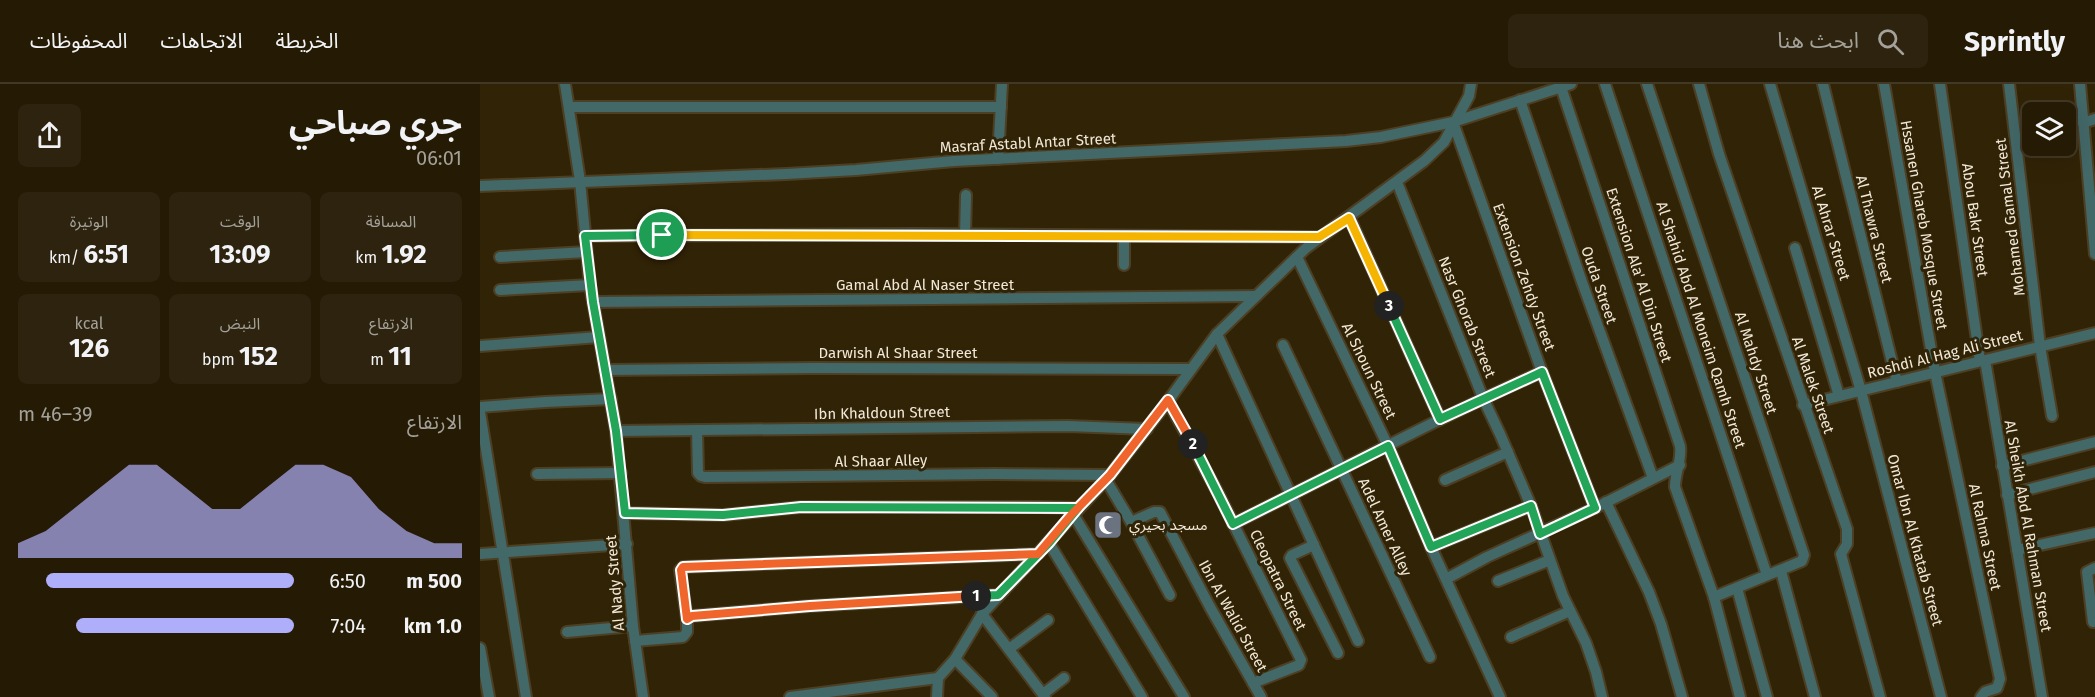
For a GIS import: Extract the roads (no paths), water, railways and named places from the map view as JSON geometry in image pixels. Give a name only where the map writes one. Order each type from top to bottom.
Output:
[{"type":"street","name":"Al Nady Street","points":[[566,84],[590,285],[616,431],[625,513],[633,626],[643,697]]},
{"type":"street","points":[[998,159],[1002,84]]},
{"type":"street","points":[[937,697],[938,678],[955,659],[982,614],[1108,477],[1147,429],[1216,334],[1319,237],[1349,218],[1424,161],[1444,141],[1469,96],[1471,84]]},
{"type":"street","name":"Al Shahid Abd Al Moneim Qamh Street","points":[[1605,84],[1767,575]]},
{"type":"street","name":"Al Mahdy Street","points":[[1647,84],[1804,555],[1802,561],[1781,571],[1714,597]]},
{"type":"street","name":"Al Malek Street","points":[[1699,84],[1719,154],[1847,529],[1847,544],[1841,554],[1880,697]]},
{"type":"street","name":"Al Ahrar Street","points":[[1770,84],[1861,391]]},
{"type":"street","name":"Al Thawra Street","points":[[1823,84],[1897,382]]},
{"type":"street","name":"Hssanen Ghareb Mosque Street","points":[[1884,84],[1935,372]]},
{"type":"street","name":"Abou Bakr Street","points":[[1940,84],[1982,361]]},
{"type":"street","name":"Mohamed Gamal Street","points":[[2009,84],[2040,346],[2052,416]]},
{"type":"street","points":[[2080,84],[2092,191],[2095,254]]},
{"type":"street","name":"Masraf Astabl Antar Street","points":[[480,186],[821,172],[998,159],[1346,141],[1381,137],[1454,122],[1566,86]]},
{"type":"street","name":"Extension Ala' Al Din Street","points":[[1566,86],[1680,446],[1675,487],[1714,597],[1740,697]]},
{"type":"street","name":"Ouda Street","points":[[1520,100],[1582,282],[1653,478]]},
{"type":"street","points":[[569,107],[1001,107]]},
{"type":"street","points":[[2083,123],[2095,119]]},
{"type":"street","name":"Extension Zehdy Street","points":[[1454,122],[1542,372],[1595,508]]},
{"type":"street","name":"Nasr Ghorab Street","points":[[1396,182],[1483,398],[1531,506],[1570,611],[1592,657],[1602,697]]},
{"type":"street","points":[[965,235],[966,195]]},
{"type":"street","points":[[1349,218],[1440,419]]},
{"type":"street","points":[[585,236],[1319,237]]},
{"type":"street","points":[[1124,237],[1124,265]]},
{"type":"street","points":[[1795,248],[1839,396]]},
{"type":"street","points":[[500,257],[586,252]]},
{"type":"street","name":"Al Shoun Street","points":[[1297,257],[1388,446],[1431,547],[1500,697]]},
{"type":"street","points":[[500,290],[590,285]]},
{"type":"street","name":"Gamal Abd Al Naser Street","points":[[593,302],[1256,297]]},
{"type":"street","name":"Roshdi Al Hag Ali Street","points":[[1803,405],[2095,333]]},
{"type":"street","points":[[1216,334],[1358,640]]},
{"type":"street","points":[[480,346],[599,337]]},
{"type":"street","name":"Adel Amer Alley","points":[[1283,345],[1430,657]]},
{"type":"street","name":"Al Sheikh Abd Al Rahman Street","points":[[1982,361],[2042,697]]},
{"type":"street","name":"Darwish Al Shaar Street","points":[[605,370],[1191,369]]},
{"type":"street","points":[[1233,524],[1440,419],[1542,372]]},
{"type":"street","name":"Al Rahma Street","points":[[1935,372],[2000,680],[1997,688],[1985,692],[1981,697]]},
{"type":"street","name":"Omar Ibn Al Khatab Street","points":[[1861,391],[1941,697]]},
{"type":"street","points":[[480,407],[611,399]]},
{"type":"street","name":"Cleopatra Street","points":[[1168,400],[1202,462],[1301,660],[1299,665],[1253,683]]},
{"type":"street","points":[[480,412],[526,697]]},
{"type":"street","name":"Ibn Khaldoun Street","points":[[616,431],[1068,426],[1147,429]]},
{"type":"street","name":"Al Shaar Alley","points":[[697,430],[698,472],[705,477],[994,474],[1108,477]]},
{"type":"street","points":[[2002,466],[2095,442]]},
{"type":"street","points":[[1445,480],[1508,452]]},
{"type":"street","points":[[1446,579],[1487,557],[1595,508],[1653,478],[1677,469]]},
{"type":"street","points":[[2007,495],[2095,472]]},
{"type":"street","points":[[537,474],[621,473]]},
{"type":"street","points":[[1108,477],[1170,595]]},
{"type":"street","points":[[1606,502],[1649,592],[1661,624],[1682,697]]},
{"type":"street","points":[[1431,547],[1531,506]]},
{"type":"street","points":[[625,513],[723,515],[801,507],[1075,511]]},
{"type":"street","points":[[1075,511],[1184,697]]},
{"type":"street","name":"Ibn Al Walid Street","points":[[1131,522],[1154,512],[1160,512],[1261,697]]},
{"type":"street","points":[[2017,550],[2095,533]]},
{"type":"street","points":[[1049,543],[1142,697]]},
{"type":"street","points":[[480,554],[627,544]]},
{"type":"street","points":[[1314,545],[1290,558],[1338,653]]},
{"type":"street","points":[[635,641],[683,637],[687,632],[681,570],[683,567],[1038,554]]},
{"type":"street","points":[[1498,581],[1550,560]]},
{"type":"street","points":[[2093,622],[2087,572],[2095,568]]},
{"type":"street","points":[[1781,571],[1815,697]]},
{"type":"street","points":[[1737,588],[1767,697]]},
{"type":"street","points":[[687,619],[692,616],[810,606],[998,595]]},
{"type":"street","points":[[1511,637],[1570,611]]},
{"type":"street","points":[[982,614],[1044,696],[1064,678]]},
{"type":"street","points":[[1009,649],[1048,620]]},
{"type":"street","points":[[567,632],[633,626]]},
{"type":"street","points":[[480,648],[489,697]]},
{"type":"street","points":[[955,659],[992,697]]},
{"type":"street","points":[[790,697],[938,678]]},
{"type":"place","name":"مسجد بحيري","points":[[1108,525]]}]
